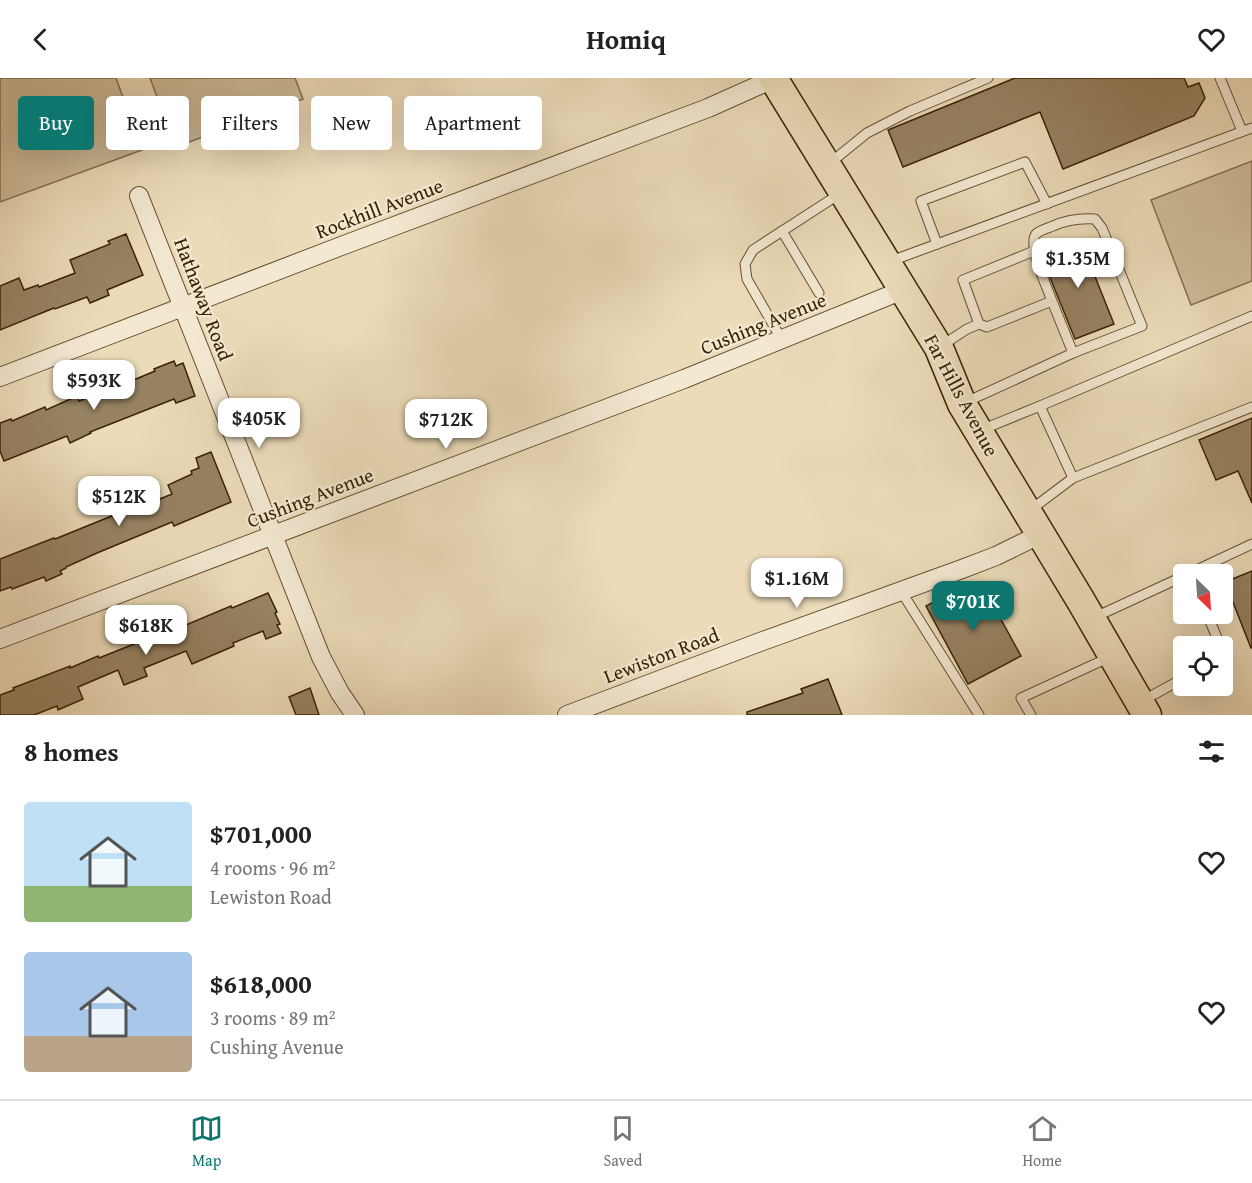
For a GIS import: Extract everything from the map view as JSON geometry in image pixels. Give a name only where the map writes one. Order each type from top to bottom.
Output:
[{"type":"main road","name":"Far Hills Avenue","points":[[774,78],[939,348],[962,404],[1143,708]]},
{"type":"street","name":"Rockhill Avenue","points":[[0,378],[708,108],[774,78]]},
{"type":"street","name":"Hathaway Road","points":[[139,196],[321,657],[340,693],[355,715]]},
{"type":"street","name":"Cushing Avenue","points":[[0,639],[782,340],[903,290]]},
{"type":"street","name":"Lewiston Road","points":[[567,715],[996,556],[1034,523]]},
{"type":"lane","points":[[828,166],[867,133],[910,111],[988,78]]},
{"type":"lane","points":[[1220,78],[1242,131]]},
{"type":"lane","points":[[887,263],[1252,128]]},
{"type":"lane","points":[[937,244],[921,201],[1026,162],[1047,204]]},
{"type":"lane","points":[[782,340],[747,279],[746,264],[753,250],[843,191]]},
{"type":"lane","points":[[962,404],[1073,353],[1142,326],[1102,228],[1095,219],[1062,222],[1037,232],[1033,240],[1034,251],[1073,353]]},
{"type":"lane","points":[[782,231],[819,293]]},
{"type":"lane","points":[[979,324],[963,280],[1034,251]]},
{"type":"lane","points":[[939,348],[967,329],[979,324],[987,327],[1052,301]]},
{"type":"lane","points":[[978,431],[1252,316]]},
{"type":"lane","points":[[1040,406],[1073,478]]},
{"type":"lane","points":[[1034,523],[1073,478],[1252,407]]},
{"type":"lane","points":[[1210,564],[1252,544]]},
{"type":"lane","points":[[1092,619],[1173,581]]},
{"type":"lane","points":[[901,591],[979,715]]},
{"type":"lane","points":[[1031,715],[1021,698],[1113,656]]},
{"type":"lane","points":[[1143,708],[1173,686]]},
{"type":"shaded area","points":[[0,78],[116,78],[122,96],[106,96],[106,150],[142,150],[0,202]]},
{"type":"shaded area","points":[[150,78],[295,78],[303,99],[299,101],[299,96],[201,96],[201,138],[189,142],[189,96],[157,96]]},
{"type":"shaded area","points":[[1252,161],[1252,281],[1191,305],[1151,200]]},
{"type":"building","points":[[1015,78],[1184,78],[1188,87],[1199,83],[1205,98],[1194,116],[1063,169],[1040,112],[903,167],[888,130]]},
{"type":"building","points":[[126,234],[143,275],[107,290],[109,295],[90,303],[87,297],[0,330],[0,286],[19,278],[24,290],[38,285],[39,287],[75,273],[70,260],[110,244],[108,241]]},
{"type":"building","points":[[1080,239],[1114,324],[1075,339],[1045,265],[1049,263],[1045,253]]},
{"type":"building","points":[[174,361],[176,366],[183,363],[195,396],[176,403],[174,399],[90,432],[70,443],[67,436],[4,461],[0,451],[0,423],[11,419],[12,421],[45,407],[46,410],[77,396],[79,401],[98,395]]},
{"type":"building","points":[[1252,418],[1252,503],[1238,471],[1216,480],[1199,440]]},
{"type":"building","points":[[211,452],[231,502],[174,526],[172,522],[97,553],[66,567],[60,571],[62,574],[46,581],[44,577],[0,591],[0,559],[119,513],[117,508],[137,499],[140,507],[172,494],[168,485],[192,474],[191,471],[199,468],[196,458]]},
{"type":"building","points":[[1252,571],[1252,648],[1233,602],[1233,579]]},
{"type":"building","points":[[968,584],[987,594],[1021,656],[968,684],[926,606]]},
{"type":"building","points":[[268,593],[277,612],[275,613],[280,624],[277,625],[281,633],[266,639],[263,631],[192,664],[186,651],[144,668],[147,676],[124,685],[118,670],[78,687],[83,699],[58,710],[57,706],[34,715],[0,715],[0,695],[14,690],[13,688],[98,656],[99,658],[185,620],[186,625]]},
{"type":"building","points":[[828,679],[842,715],[747,715],[747,712],[803,693],[801,689]]},
{"type":"building","points":[[310,688],[319,715],[296,715],[289,697]]}]
